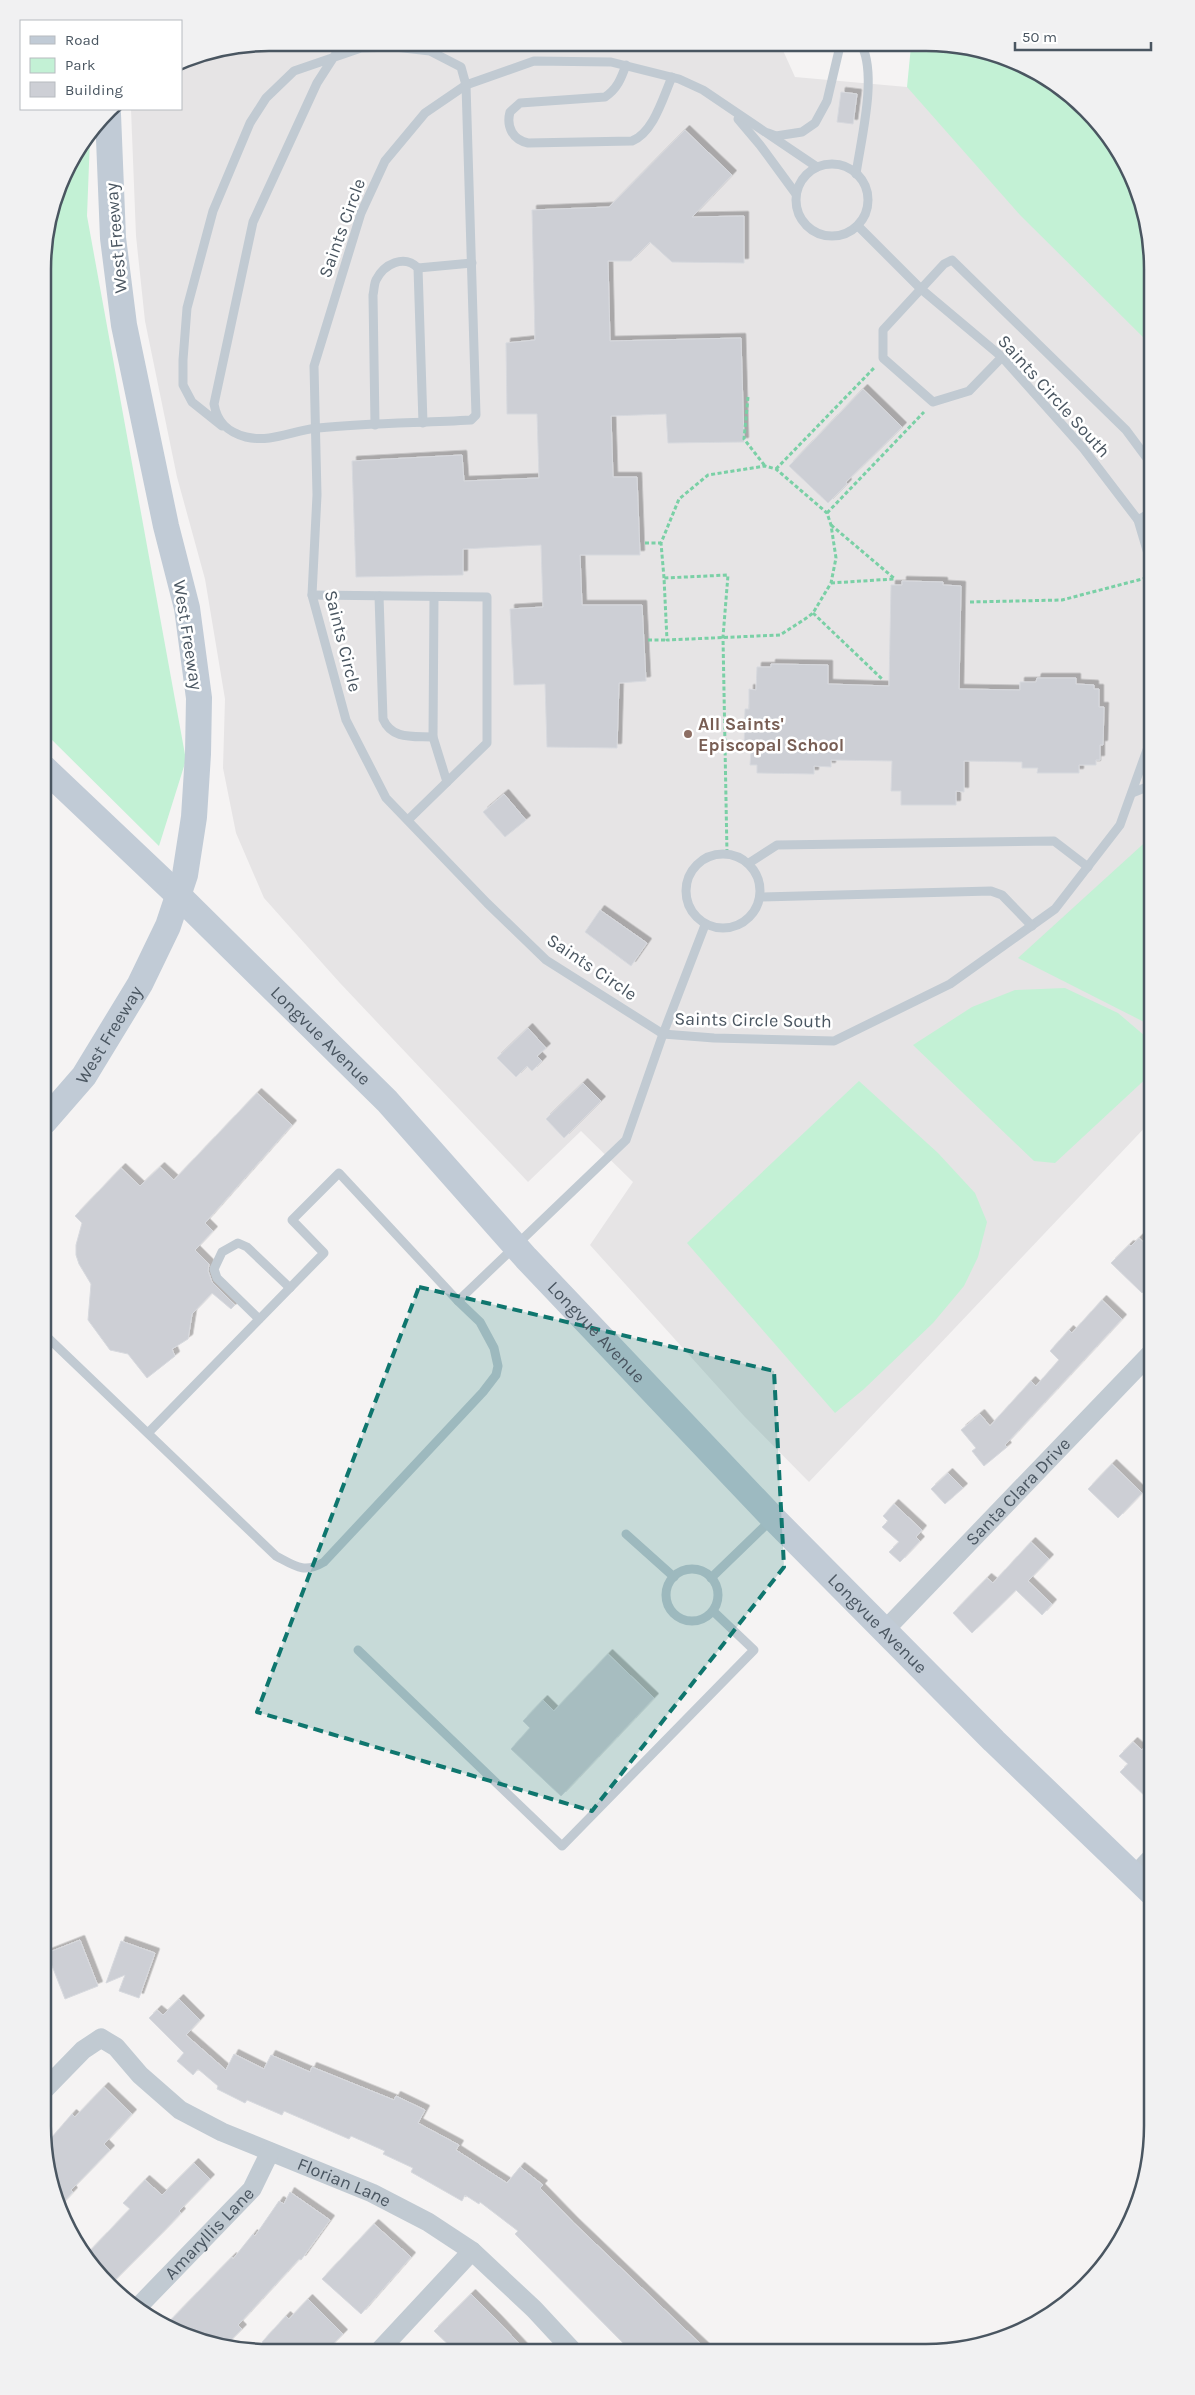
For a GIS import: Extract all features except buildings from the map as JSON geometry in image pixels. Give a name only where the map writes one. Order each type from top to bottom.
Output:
[{"type":"main road","name":"West Freeway","points":[[51,1114],[84,1076],[140,984],[168,926],[180,896],[185,874],[194,817],[198,754],[199,698],[187,608],[166,526],[124,325],[113,238],[108,122]]},
{"type":"main road","name":"Longvue Avenue","points":[[51,775],[180,896],[387,1101],[515,1245],[773,1518],[994,1741],[1143,1885]]},
{"type":"street","name":"Santa Clara Drive","points":[[885,1630],[1144,1360]]},
{"type":"street","name":"Florian Lane","points":[[51,2082],[83,2050],[100,2038],[116,2048],[140,2075],[180,2110],[222,2132],[372,2193],[428,2222],[472,2251],[534,2309],[566,2344]]},
{"type":"street","name":"Amaryllis Lane","points":[[142,2303],[252,2189],[270,2152]]},
{"type":"street","points":[[386,2344],[472,2251]]},
{"type":"lane","points":[[350,51],[294,70],[266,98],[250,123],[214,211],[187,308],[182,360],[183,385],[192,402],[222,426],[246,437],[277,437],[315,428],[471,420],[476,415],[466,85],[461,67],[430,51]]},
{"type":"lane","points":[[758,129],[776,136],[802,132],[815,123],[827,101],[839,51]]},
{"type":"lane","points":[[856,174],[869,81],[864,51]]},
{"type":"lane","points":[[222,426],[216,416],[214,404],[253,222],[317,83],[335,55]]},
{"type":"lane","name":"Saints Circle","points":[[663,1034],[546,960],[487,903],[386,798],[346,720],[312,595],[317,495],[314,366],[361,213],[386,161],[424,113],[466,85],[534,61],[610,62],[626,65],[672,77],[703,90],[758,129],[817,167]]},
{"type":"lane","points":[[626,65],[620,82],[613,92],[605,97],[520,103],[510,112],[511,131],[516,138],[528,143],[632,142],[642,136],[650,124],[672,77]]},
{"type":"lane","name":"Saints Circle","points":[[728,108],[760,145],[796,194]]},
{"type":"lane","points":[[828,164],[841,164],[856,174],[864,182],[869,197],[867,212],[858,226],[849,233],[826,237],[815,233],[806,226],[799,217],[796,206],[796,194],[803,178],[817,167],[828,164]]},
{"type":"lane","name":"Saints Circle South","points":[[858,226],[920,289],[1002,358],[1083,448],[1138,520],[1144,540]]},
{"type":"lane","points":[[1002,358],[969,391],[933,402],[883,358],[883,330],[944,264],[949,260],[955,262],[1126,430],[1144,454]]},
{"type":"lane","points":[[375,425],[373,295],[376,281],[384,269],[398,261],[407,262],[418,268],[472,263]]},
{"type":"lane","points":[[418,268],[423,422]]},
{"type":"lane","points":[[1138,520],[1144,517]]},
{"type":"lane","points":[[312,595],[487,597],[487,743],[408,820]]},
{"type":"lane","points":[[379,596],[383,718],[390,731],[396,734],[433,737]]},
{"type":"lane","points":[[434,596],[433,737],[447,782]]},
{"type":"lane","name":"Saints Circle South","points":[[663,1034],[714,1038],[834,1041],[950,984],[1055,909],[1120,825],[1144,758]]},
{"type":"lane","points":[[1132,792],[1144,788]]},
{"type":"lane","points":[[749,863],[777,845],[1054,840],[1088,868]]},
{"type":"lane","points":[[727,854],[739,857],[749,863],[759,881],[760,898],[754,913],[744,923],[732,928],[718,929],[705,925],[694,916],[687,902],[686,888],[690,874],[699,862],[712,855],[727,854]]},
{"type":"lane","points":[[760,898],[991,890],[1002,895],[1032,926]]},
{"type":"lane","points":[[458,1301],[626,1140],[663,1034],[705,925]]},
{"type":"lane","points":[[51,1340],[148,1433],[276,1556],[296,1567],[313,1569],[324,1562],[483,1392],[496,1375],[498,1366],[494,1348],[480,1322],[458,1301],[339,1173],[292,1220],[324,1253],[148,1433]]},
{"type":"lane","points":[[259,1319],[217,1278],[214,1269],[222,1252],[238,1243],[247,1246],[290,1288]]},
{"type":"lane","points":[[711,1578],[773,1518]]},
{"type":"lane","points":[[626,1534],[674,1577]]},
{"type":"lane","points":[[696,1570],[711,1578],[718,1594],[713,1611],[698,1621],[681,1619],[674,1614],[666,1599],[669,1584],[674,1577],[680,1572],[696,1570]]},
{"type":"lane","points":[[358,1650],[562,1846],[754,1650],[713,1611]]},
{"type":"path","points":[[776,469],[883,358]]},
{"type":"path","points":[[748,397],[744,439],[765,466]]},
{"type":"path","points":[[827,513],[933,402]]},
{"type":"path","points":[[648,640],[667,640],[723,638],[780,634],[813,613],[831,583],[836,558],[832,524],[827,513],[776,469],[765,466],[708,475],[679,499],[661,543],[667,640]]},
{"type":"path","points":[[831,583],[895,579],[832,524]]},
{"type":"path","points":[[645,543],[661,543]]},
{"type":"path","points":[[664,578],[728,575],[723,638],[727,854]]},
{"type":"path","points":[[970,602],[1062,600],[1144,579]]},
{"type":"path","points":[[813,613],[882,679]]},
{"type":"highlighted area","points":[[419,1287],[774,1371],[784,1567],[592,1811],[257,1712]]},
{"type":"shaded area","name":"All Saints' Episcopal School","points":[[270,51],[783,51],[795,77],[907,87],[959,54],[968,55],[1009,68],[1058,96],[1080,115],[1099,137],[1121,173],[1140,227],[1144,270],[1144,1128],[809,1482],[745,1417],[590,1245],[633,1182],[581,1131],[528,1182],[340,983],[264,898],[236,833],[223,768],[225,699],[205,579],[177,477],[145,321],[136,236],[131,110],[182,110],[182,70],[227,55]]},
{"type":"green space","points":[[911,51],[968,55],[1022,74],[1047,88],[1080,115],[1107,148],[1127,186],[1136,213],[1142,241],[1144,270],[1144,338],[1020,215],[907,87]]},
{"type":"green space","points":[[90,146],[87,216],[186,760],[159,846],[51,739],[51,270],[55,227],[63,200],[74,173]]},
{"type":"green space","points":[[1144,843],[1144,1022],[1018,958]]},
{"type":"green space","points":[[1065,988],[1118,1013],[1144,1035],[1144,1080],[1055,1163],[1034,1161],[913,1045],[972,1007],[1015,990]]},
{"type":"green space","points":[[859,1081],[938,1153],[975,1193],[987,1222],[978,1257],[964,1286],[933,1323],[864,1389],[835,1413],[687,1243]]},
{"type":"place","name":"All Saints' Episcopal School","points":[[688,734]]}]
